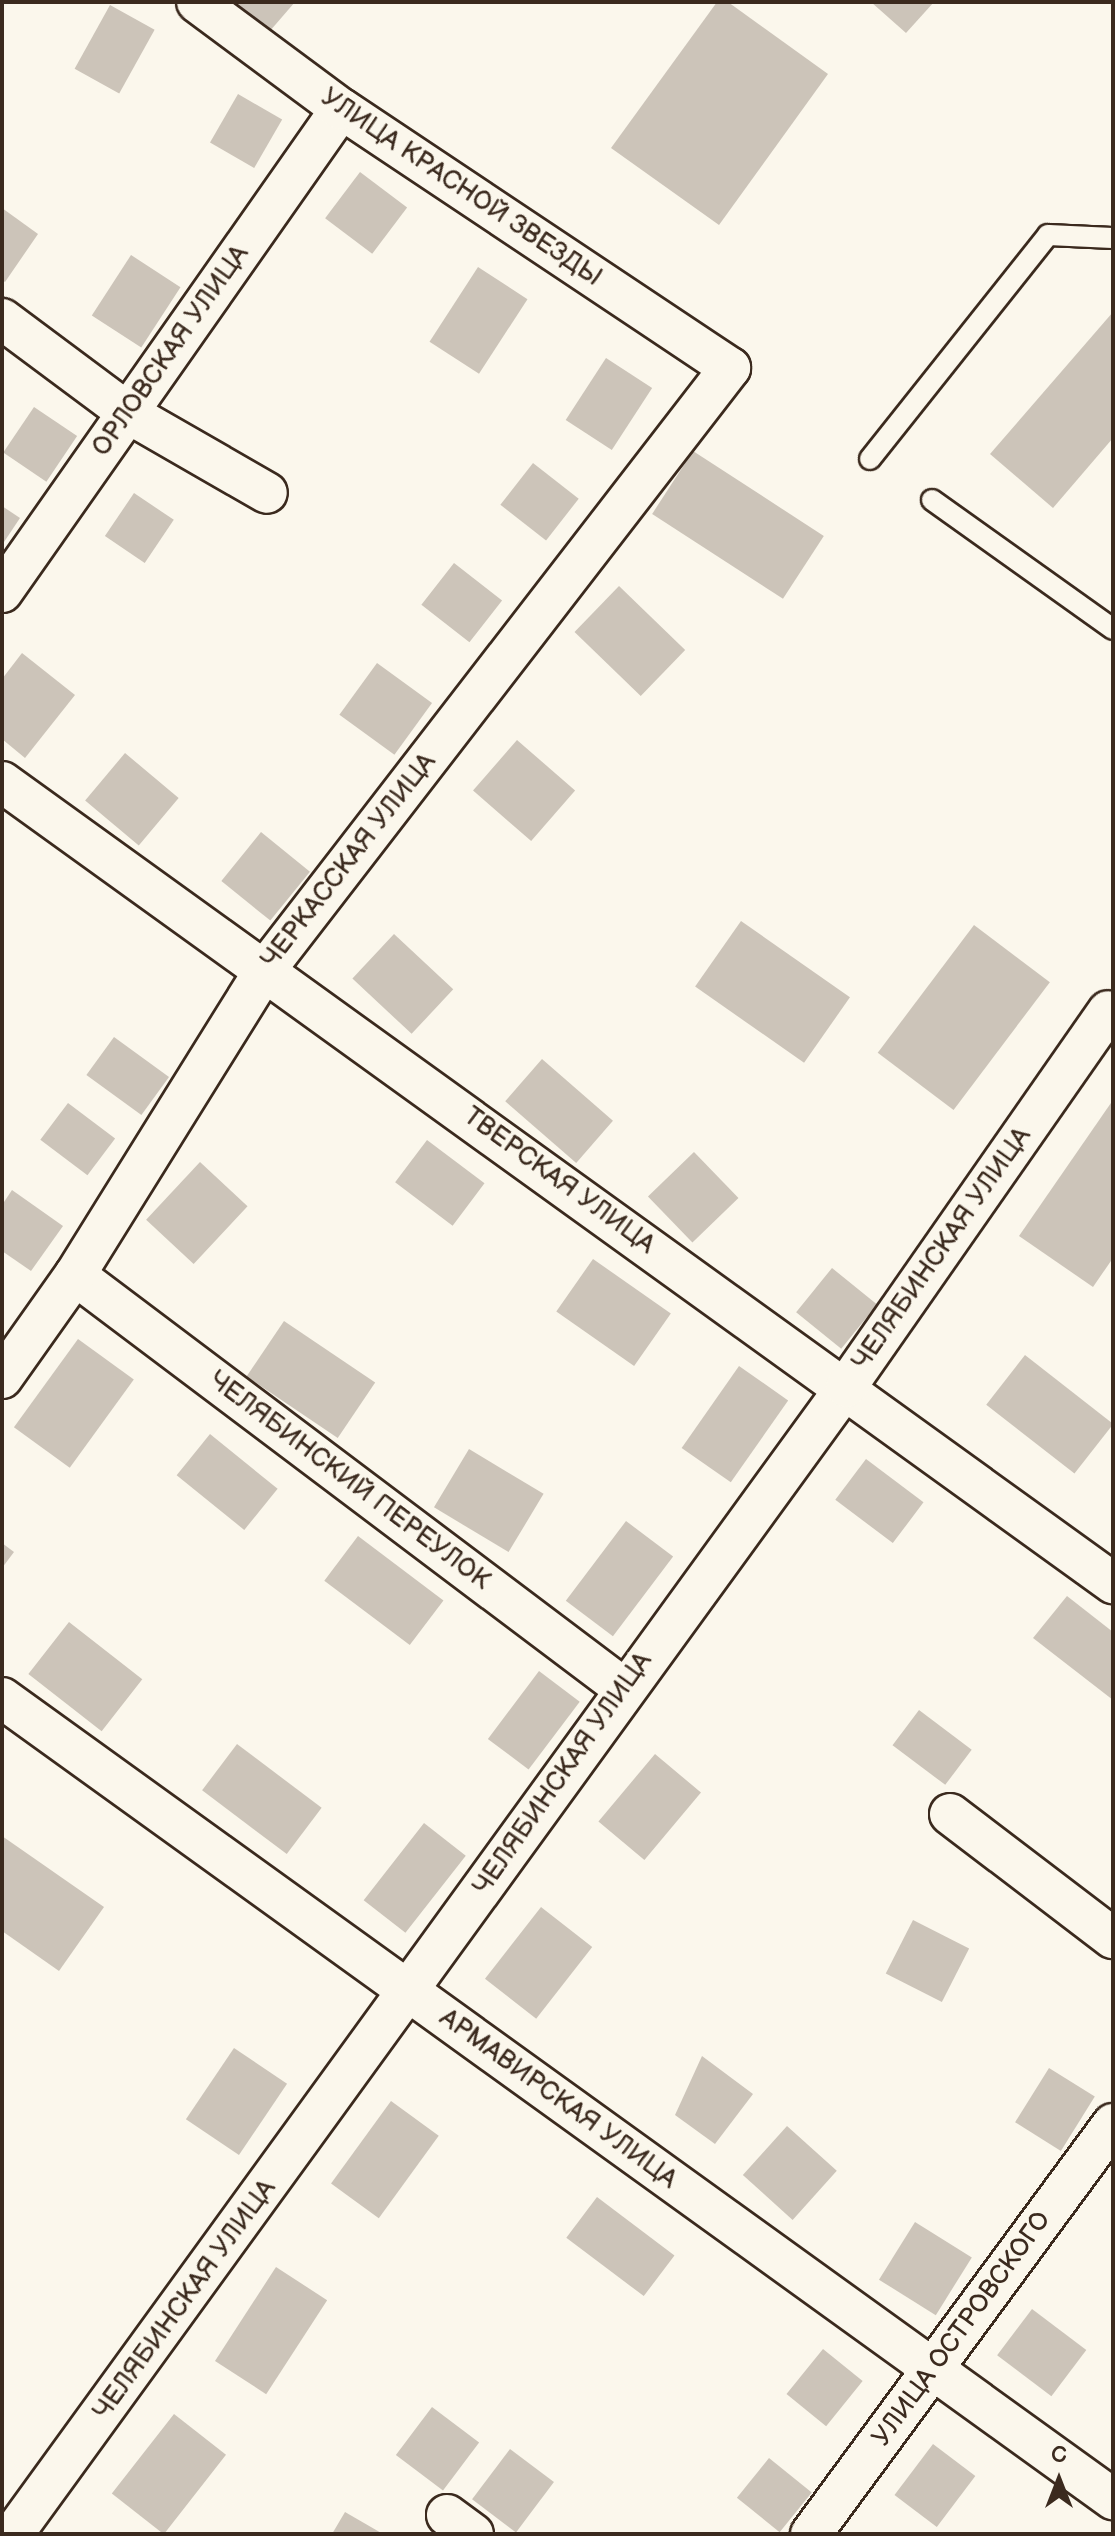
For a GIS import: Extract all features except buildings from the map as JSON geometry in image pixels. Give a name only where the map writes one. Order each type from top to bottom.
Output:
[{"type":"street","name":"УЛИЦА КРАСНОЙ ЗВЕЗДЫ","points":[[197,2],[341,109],[730,368]]},
{"type":"street","name":"ОРЛОВСКАЯ УЛИЦА","points":[[2,592],[341,109]]},
{"type":"street","points":[[2,319],[128,413],[267,493]]},
{"type":"street","name":"ЧЕРКАССКАЯ УЛИЦА","points":[[2,1378],[75,1275],[265,970],[730,368]]},
{"type":"street","name":"ТВЕРСКАЯ УЛИЦА","points":[[2,782],[846,1387],[1113,1583]]},
{"type":"street","name":"ЧЕЛЯБИНСКАЯ УЛИЦА","points":[[13,2534],[411,1992],[622,1687],[846,1387],[1108,1011]]},
{"type":"street","name":"ЧЕЛЯБИНСКИЙ ПЕРЕУЛОК","points":[[75,1275],[622,1687]]},
{"type":"street","name":"АРМАВИРСКАЯ УЛИЦА","points":[[2,1698],[1113,2499]]},
{"type":"street","points":[[950,1814],[1113,1938]]},
{"type":"street","name":"УЛИЦА ОСТРОВСКОГО","points":[[811,2534],[1113,2124]]},
{"type":"lane","points":[[870,459],[1048,235],[1113,238]]},
{"type":"lane","points":[[932,500],[1113,629]]}]
